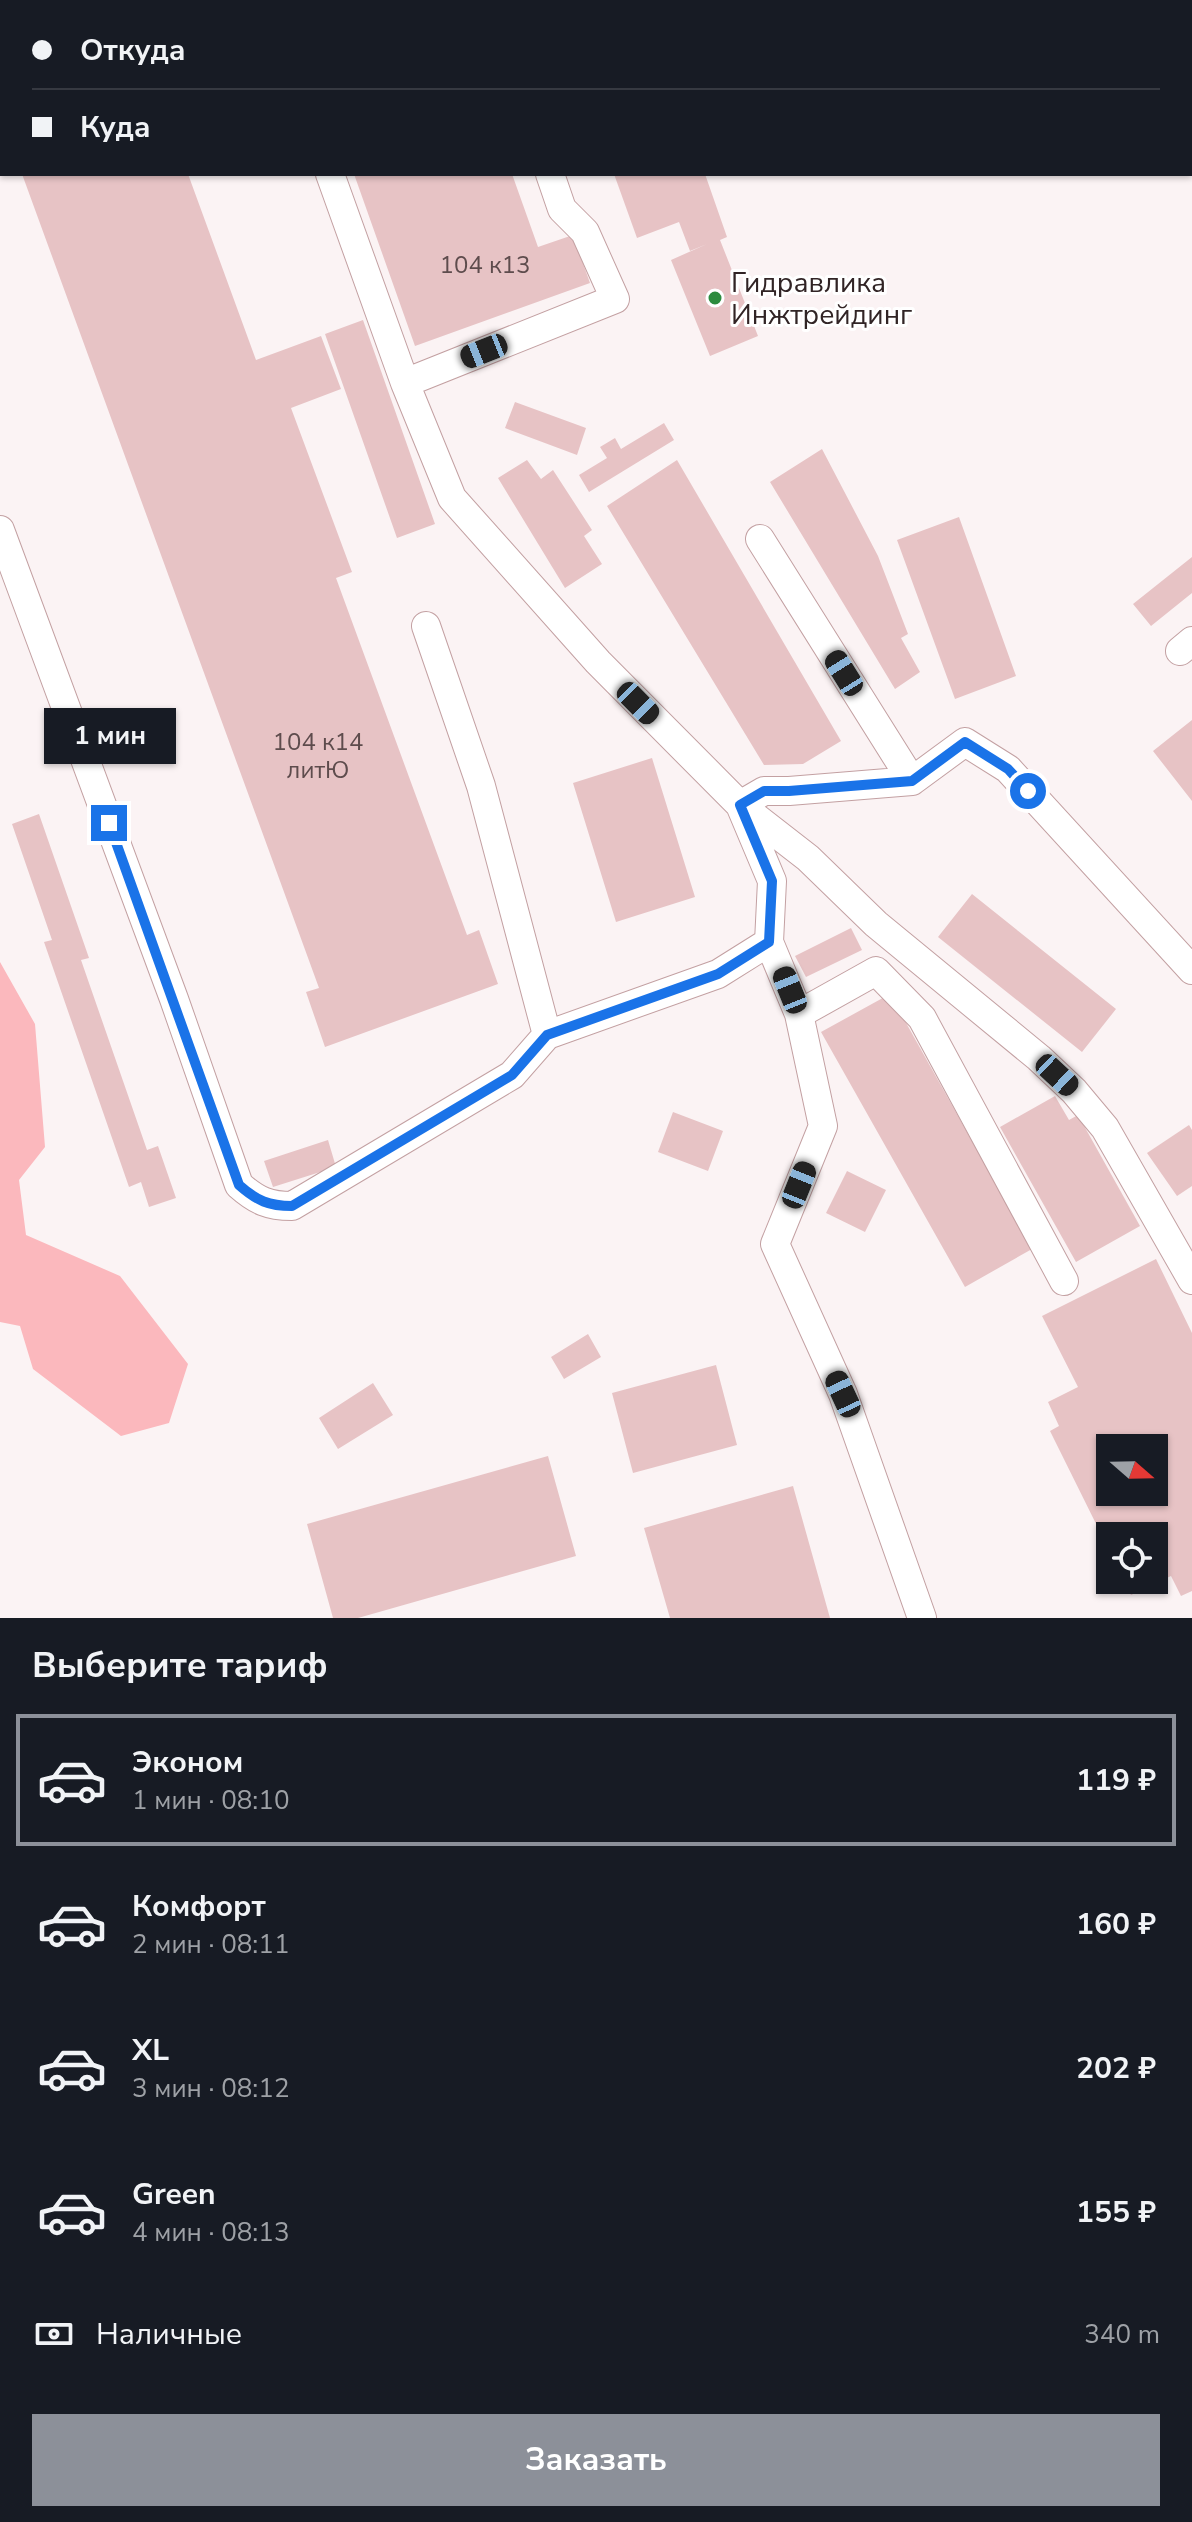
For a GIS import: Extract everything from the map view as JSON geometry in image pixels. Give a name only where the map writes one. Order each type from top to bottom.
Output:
[{"type":"street","points":[[331,176],[405,383],[452,498],[598,662],[740,805],[808,858],[876,924],[1039,1058],[1074,1091],[1105,1128],[1192,1280]]},
{"type":"street","points":[[405,383],[615,299],[585,232],[562,209],[551,176]]},
{"type":"street","points":[[0,530],[174,999],[239,1185],[255,1199],[272,1206],[292,1206],[512,1075],[547,1035],[718,974],[769,942]]},
{"type":"street","points":[[760,539],[912,781]]},
{"type":"street","points":[[426,626],[481,786],[547,1035]]},
{"type":"street","points":[[740,805],[764,791],[912,781],[965,742],[1008,769],[1192,970]]},
{"type":"street","points":[[740,805],[772,881],[769,942],[799,1014],[823,1126],[775,1244],[843,1394],[922,1618]]},
{"type":"street","points":[[799,1014],[876,971],[885,980],[922,1018],[1064,1281]]},
{"type":"shaded area","points":[[0,962],[35,1024],[45,1147],[19,1180],[26,1235],[120,1276],[188,1364],[169,1423],[121,1436],[33,1369],[20,1326],[0,1322]]},
{"type":"building","points":[[23,176],[189,176],[256,360],[321,336],[341,389],[291,408],[352,572],[336,578],[467,935],[479,930],[498,984],[325,1047],[306,992],[319,988]]},
{"type":"building","points":[[355,176],[513,176],[538,247],[573,235],[590,283],[415,346]]},
{"type":"building","points":[[615,176],[706,176],[727,237],[720,240],[758,336],[710,356],[671,260],[707,244],[690,251],[679,222],[637,238]]},
{"type":"building","points":[[363,320],[435,524],[397,538],[325,334]]},
{"type":"building","points":[[515,402],[586,428],[577,455],[505,428]]},
{"type":"building","points":[[664,423],[674,440],[589,492],[579,475],[607,458],[600,447],[615,438],[621,449]]},
{"type":"building","points":[[822,449],[878,556],[908,634],[901,638],[920,672],[895,689],[770,482]]},
{"type":"building","points":[[527,460],[541,479],[553,470],[592,530],[584,536],[602,564],[565,588],[498,478]]},
{"type":"building","points":[[677,460],[841,741],[803,764],[764,765],[607,506]]},
{"type":"building","points":[[959,517],[1016,676],[955,699],[897,540]]},
{"type":"building","points":[[1192,557],[1192,593],[1151,626],[1133,604]]},
{"type":"building","points":[[1192,720],[1192,801],[1153,751]]},
{"type":"building","points":[[652,758],[695,897],[616,922],[573,783]]},
{"type":"building","points":[[39,814],[89,958],[81,960],[147,1150],[158,1146],[176,1198],[149,1207],[141,1182],[129,1187],[44,942],[52,940],[12,824]]},
{"type":"building","points":[[972,894],[1116,1009],[1082,1052],[938,937]]},
{"type":"building","points":[[851,928],[862,950],[806,977],[795,956]]},
{"type":"building","points":[[890,994],[1032,1249],[965,1287],[821,1032]]},
{"type":"building","points":[[1055,1096],[1069,1120],[1078,1115],[1140,1226],[1076,1262],[1000,1127]]},
{"type":"building","points":[[673,1112],[723,1131],[708,1171],[658,1152]]},
{"type":"building","points":[[1189,1125],[1192,1130],[1192,1186],[1177,1196],[1147,1153]]},
{"type":"building","points":[[328,1140],[336,1167],[273,1187],[264,1161]]},
{"type":"building","points":[[847,1171],[886,1190],[865,1232],[826,1213]]},
{"type":"building","points":[[1156,1259],[1192,1333],[1192,1591],[1181,1596],[1171,1576],[1168,1577],[1168,1522],[1096,1524],[1050,1431],[1059,1426],[1048,1402],[1078,1387],[1042,1316]]},
{"type":"building","points":[[588,1334],[601,1357],[564,1379],[551,1357]]},
{"type":"building","points":[[716,1365],[737,1445],[633,1473],[612,1393]]},
{"type":"building","points":[[373,1383],[393,1415],[338,1449],[319,1418]]},
{"type":"building","points":[[548,1456],[576,1556],[358,1618],[333,1618],[307,1524]]},
{"type":"building","points":[[793,1486],[830,1618],[670,1618],[644,1528]]},
{"type":"place","name":"Гидравлика Инжтрейдинг","points":[[715,298]]},
{"type":"route","points":[[109,823],[239,1185],[255,1199],[272,1206],[292,1206],[512,1075],[547,1035],[718,974],[769,942],[772,881],[740,805],[764,791],[912,781],[965,742],[1008,769],[1028,791]]}]
